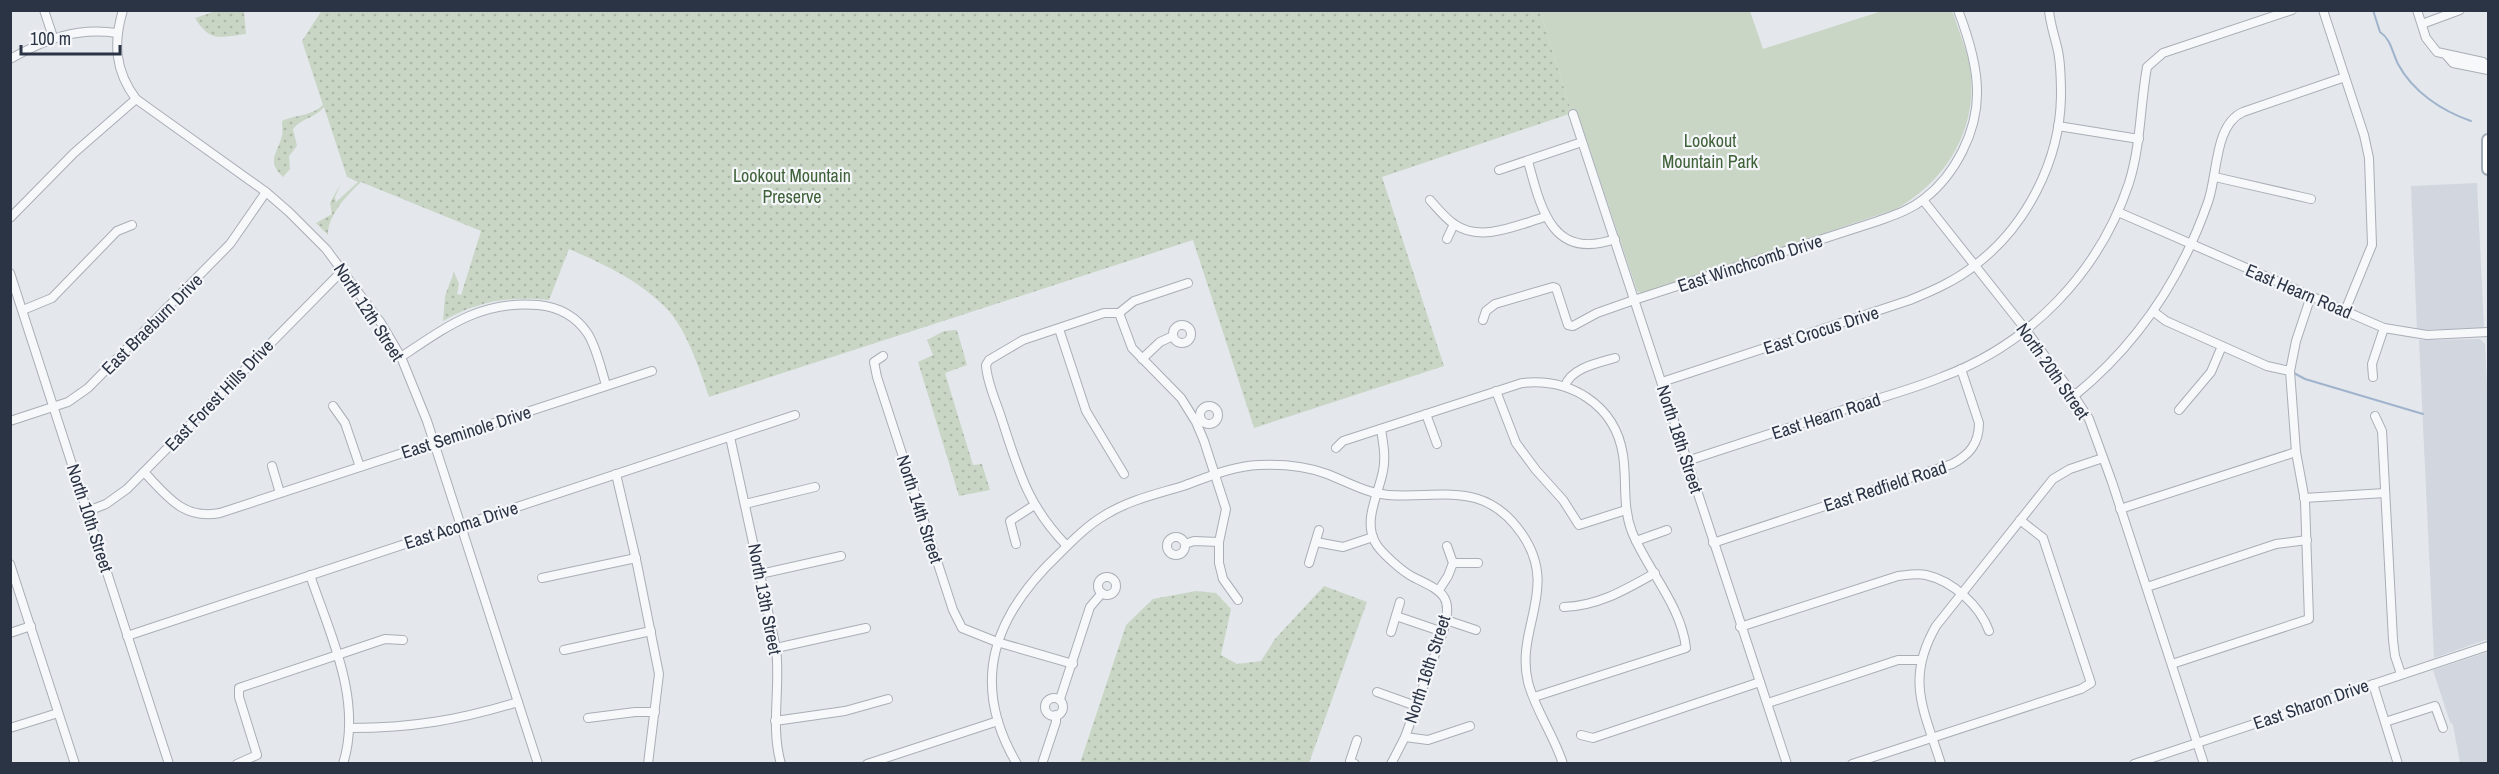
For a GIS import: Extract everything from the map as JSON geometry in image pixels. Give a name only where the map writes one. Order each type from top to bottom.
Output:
[{"type":"main road","points":[[2488,140],[2488,169]]},
{"type":"street","points":[[44,10],[53,37]]},
{"type":"street","name":"North 12th Street","points":[[123,10],[117,33],[118,64],[136,99],[266,192],[312,235],[343,270],[381,323],[400,357],[434,442],[538,764]]},
{"type":"street","points":[[1923,200],[1951,170],[1971,132],[1977,92],[1975,67],[1958,10]]},
{"type":"street","name":"East Crocus Drive","points":[[1662,382],[1910,300],[1939,288],[1975,266],[2006,236],[2034,198],[2049,163],[2058,126],[2061,74],[2049,10]]},
{"type":"street","name":"East Hearn Road","points":[[1687,461],[1943,377],[2000,349],[2026,330],[2078,280],[2118,212],[2134,166],[2147,67],[2163,53],[2292,10]]},
{"type":"street","points":[[2323,10],[2367,147],[2372,245],[2345,311]]},
{"type":"street","points":[[2417,10],[2431,46],[2437,52],[2447,56],[2453,63],[2488,68]]},
{"type":"street","points":[[2422,24],[2460,10]]},
{"type":"street","points":[[10,59],[53,37],[87,31],[117,33]]},
{"type":"street","points":[[2074,396],[2110,364],[2154,312],[2174,281],[2192,244],[2210,196],[2223,135],[2229,122],[2243,112],[2345,77]]},
{"type":"street","points":[[10,218],[74,153],[136,99]]},
{"type":"street","name":"North 18th Street","points":[[1572,114],[1787,764]]},
{"type":"street","points":[[2058,126],[2139,139]]},
{"type":"street","points":[[1499,170],[1582,142]]},
{"type":"street","points":[[1528,161],[1545,217],[1562,236],[1582,246],[1598,245],[1615,239]]},
{"type":"street","points":[[2215,177],[2311,199]]},
{"type":"street","name":"East Braeburn Drive","points":[[10,421],[80,396],[230,244],[266,192]]},
{"type":"street","points":[[1430,200],[1454,224],[1481,232],[1497,231],[1545,217]]},
{"type":"street","name":"North 20th Street","points":[[1923,200],[2026,330],[2089,419],[2205,764]]},
{"type":"street","name":"East Winchcomb Drive","points":[[1483,320],[1486,311],[1495,304],[1549,286],[1556,288],[1568,325],[1573,326],[1634,300],[1878,221],[1902,212],[1923,200]]},
{"type":"street","name":"East Hearn Road","points":[[2118,212],[2384,328],[2427,335],[2488,332]]},
{"type":"street","points":[[1446,239],[1454,224]]},
{"type":"street","points":[[22,310],[52,298],[117,231],[132,225]]},
{"type":"street","name":"East Forest Hills Drive","points":[[88,510],[116,499],[343,270]]},
{"type":"street","name":"North 10th Street","points":[[10,273],[169,764]]},
{"type":"street","points":[[1067,546],[1033,506],[1016,462],[986,365],[988,360],[1015,343],[1104,313],[1119,313],[1134,301],[1188,283]]},
{"type":"street","points":[[2172,664],[2309,619],[2304,498],[2296,452],[2290,371],[2296,341],[2311,296]]},
{"type":"street","points":[[400,357],[441,330],[482,310],[510,304],[548,306],[571,315],[589,335],[606,385]]},
{"type":"street","points":[[2154,312],[2166,321],[2267,366],[2290,371]]},
{"type":"street","points":[[1119,313],[1132,348],[1181,398],[1198,421],[1226,508],[1219,542],[1219,563],[1223,579],[1238,600]]},
{"type":"street","points":[[1059,328],[1086,411],[1124,474]]},
{"type":"street","points":[[2373,377],[2372,364],[2384,328]]},
{"type":"street","points":[[1142,359],[1160,342],[1173,336]]},
{"type":"street","points":[[2179,410],[2211,372],[2222,346]]},
{"type":"street","name":"North 14th Street","points":[[883,356],[874,362],[877,377],[953,610],[962,628],[997,642]]},
{"type":"street","points":[[1564,386],[1574,373],[1615,358]]},
{"type":"street","name":"East Redfield Road","points":[[1713,543],[1952,464],[1966,456],[1975,445],[1979,423],[1961,369]]},
{"type":"street","name":"East Seminole Drive","points":[[144,472],[175,503],[190,513],[200,515],[220,513],[652,370]]},
{"type":"street","points":[[1336,448],[1343,441],[1522,383],[1538,382],[1564,386],[1589,399],[1607,416],[1623,452],[1626,510],[1636,541],[1675,612],[1686,648],[1534,697]]},
{"type":"street","points":[[1496,391],[1516,443],[1563,500],[1579,525],[1626,510]]},
{"type":"street","points":[[333,406],[345,423],[360,467]]},
{"type":"street","points":[[1426,414],[1437,444]]},
{"type":"street","name":"East Acoma Drive","points":[[127,636],[795,415]]},
{"type":"street","points":[[2375,416],[2382,431],[2393,640],[2401,674]]},
{"type":"street","points":[[1316,542],[1337,548],[1373,537],[1371,516],[1385,458],[1381,429]]},
{"type":"street","name":"North 13th Street","points":[[730,437],[776,648],[778,680],[775,721],[780,764]]},
{"type":"street","points":[[2120,509],[2296,452]]},
{"type":"street","points":[[1941,764],[1919,694],[1923,652],[1936,626],[2053,479],[2061,473],[2103,458]]},
{"type":"street","points":[[1017,764],[998,721],[992,682],[997,642],[1002,626],[1019,597],[1038,574],[1067,546],[1106,514],[1216,474],[1257,465],[1282,465],[1310,469],[1378,493],[1459,494],[1481,500],[1508,517],[1522,533],[1536,562],[1538,597],[1526,659],[1528,681],[1563,764]]},
{"type":"street","points":[[272,466],[280,493]]},
{"type":"street","points":[[616,474],[636,558],[659,674],[648,764]]},
{"type":"street","points":[[745,504],[815,487]]},
{"type":"street","points":[[2304,498],[2385,494]]},
{"type":"street","points":[[1016,544],[1010,521],[1033,506]]},
{"type":"street","points":[[1852,764],[2081,689],[2091,683],[2043,538],[2020,519]]},
{"type":"street","points":[[1309,563],[1319,530]]},
{"type":"street","points":[[1636,541],[1667,530]]},
{"type":"street","name":"North 16th Street","points":[[1373,537],[1376,545],[1404,571],[1439,590],[1447,605],[1443,632],[1405,736],[1391,764]]},
{"type":"street","points":[[2147,587],[2276,544],[2307,540]]},
{"type":"street","points":[[1185,544],[1219,542]]},
{"type":"street","points":[[1439,590],[1453,563],[1447,546]]},
{"type":"street","points":[[760,574],[841,556]]},
{"type":"street","points":[[542,578],[636,558]]},
{"type":"street","points":[[1453,563],[1478,562]]},
{"type":"street","points":[[10,564],[75,764]]},
{"type":"street","points":[[1564,607],[1595,603],[1619,594],[1655,573]]},
{"type":"street","points":[[1740,627],[1898,576],[1912,574],[1938,579],[1960,595],[1976,607],[1989,631]]},
{"type":"street","points":[[310,575],[348,695],[350,728],[343,764]]},
{"type":"street","points":[[1042,764],[1056,722],[1056,715],[1063,708],[1060,699],[1090,607],[1102,593]]},
{"type":"street","points":[[1391,632],[1401,602]]},
{"type":"street","points":[[1396,616],[1443,632]]},
{"type":"street","points":[[1446,620],[1476,630]]},
{"type":"street","points":[[10,633],[31,626]]},
{"type":"street","points":[[776,648],[866,628]]},
{"type":"street","points":[[564,650],[651,631]]},
{"type":"street","points":[[237,764],[257,755],[239,688],[385,639],[402,640]]},
{"type":"street","points":[[997,642],[1073,664]]},
{"type":"street","name":"East Sharon Drive","points":[[2134,764],[2488,646]]},
{"type":"street","points":[[1768,703],[1898,660],[1921,660]]},
{"type":"street","points":[[1581,735],[1593,738],[1760,682]]},
{"type":"street","points":[[2373,684],[2398,764]]},
{"type":"street","points":[[1377,692],[1416,706]]},
{"type":"street","points":[[1056,715],[1049,714],[1046,705],[1051,698],[1060,699]]},
{"type":"street","points":[[775,721],[845,711],[888,699]]},
{"type":"street","points":[[350,728],[430,725],[518,702]]},
{"type":"street","points":[[2385,722],[2435,706],[2443,728]]},
{"type":"street","points":[[588,718],[655,712]]},
{"type":"street","points":[[10,728],[58,713]]},
{"type":"street","points":[[867,764],[998,721]]},
{"type":"street","points":[[1405,736],[1428,740],[1470,726]]},
{"type":"street","points":[[1355,764],[1350,761],[1357,740]]},
{"type":"shaded area","points":[[2477,183],[2484,328],[2417,330],[2411,186]]},
{"type":"shaded area","points":[[2480,339],[2485,344],[2488,409],[2488,639],[2434,658],[2419,340]]},
{"type":"shaded area","points":[[2488,652],[2488,763],[2460,763],[2453,725],[2433,670]]},
{"type":"green space","points":[[219,10],[244,11],[246,34],[222,37],[211,35],[200,26],[195,18]]},
{"type":"green space","name":"Lookout Mountain Preserve","points":[[322,10],[1540,11],[1572,113],[1382,177],[1444,366],[1254,428],[1193,240],[709,397],[685,336],[672,314],[654,296],[631,280],[569,249],[549,300],[520,299],[494,302],[469,309],[443,321],[445,296],[454,272],[459,284],[457,294],[461,295],[481,231],[361,182],[335,213],[328,235],[316,223],[332,214],[330,203],[341,183],[335,197],[336,202],[358,182],[347,177],[324,107],[293,129],[297,146],[289,156],[290,169],[283,177],[275,166],[274,157],[282,136],[282,121],[313,112],[323,105],[302,41]]},
{"type":"green space","name":"Lookout Mountain Park","points":[[1540,11],[1750,11],[1763,49],[1882,11],[1949,11],[1953,13],[1969,62],[1970,107],[1965,128],[1946,166],[1915,197],[1896,209],[1642,294],[1637,291],[1577,111],[1572,113]]},
{"type":"green space","points":[[957,330],[967,365],[945,373],[973,465],[982,464],[990,490],[959,496],[918,362],[933,355],[927,340],[944,331]]},
{"type":"green space","points":[[1324,586],[1367,602],[1309,763],[1080,763],[1126,625],[1153,599],[1196,591],[1216,593],[1231,609],[1221,655],[1237,664],[1261,661],[1275,639]]},
{"type":"waterway","points":[[2373,10],[2380,32],[2389,42],[2404,74],[2429,99],[2449,112],[2471,121]]},
{"type":"waterway","points":[[2292,372],[2305,379],[2423,414]]}]
